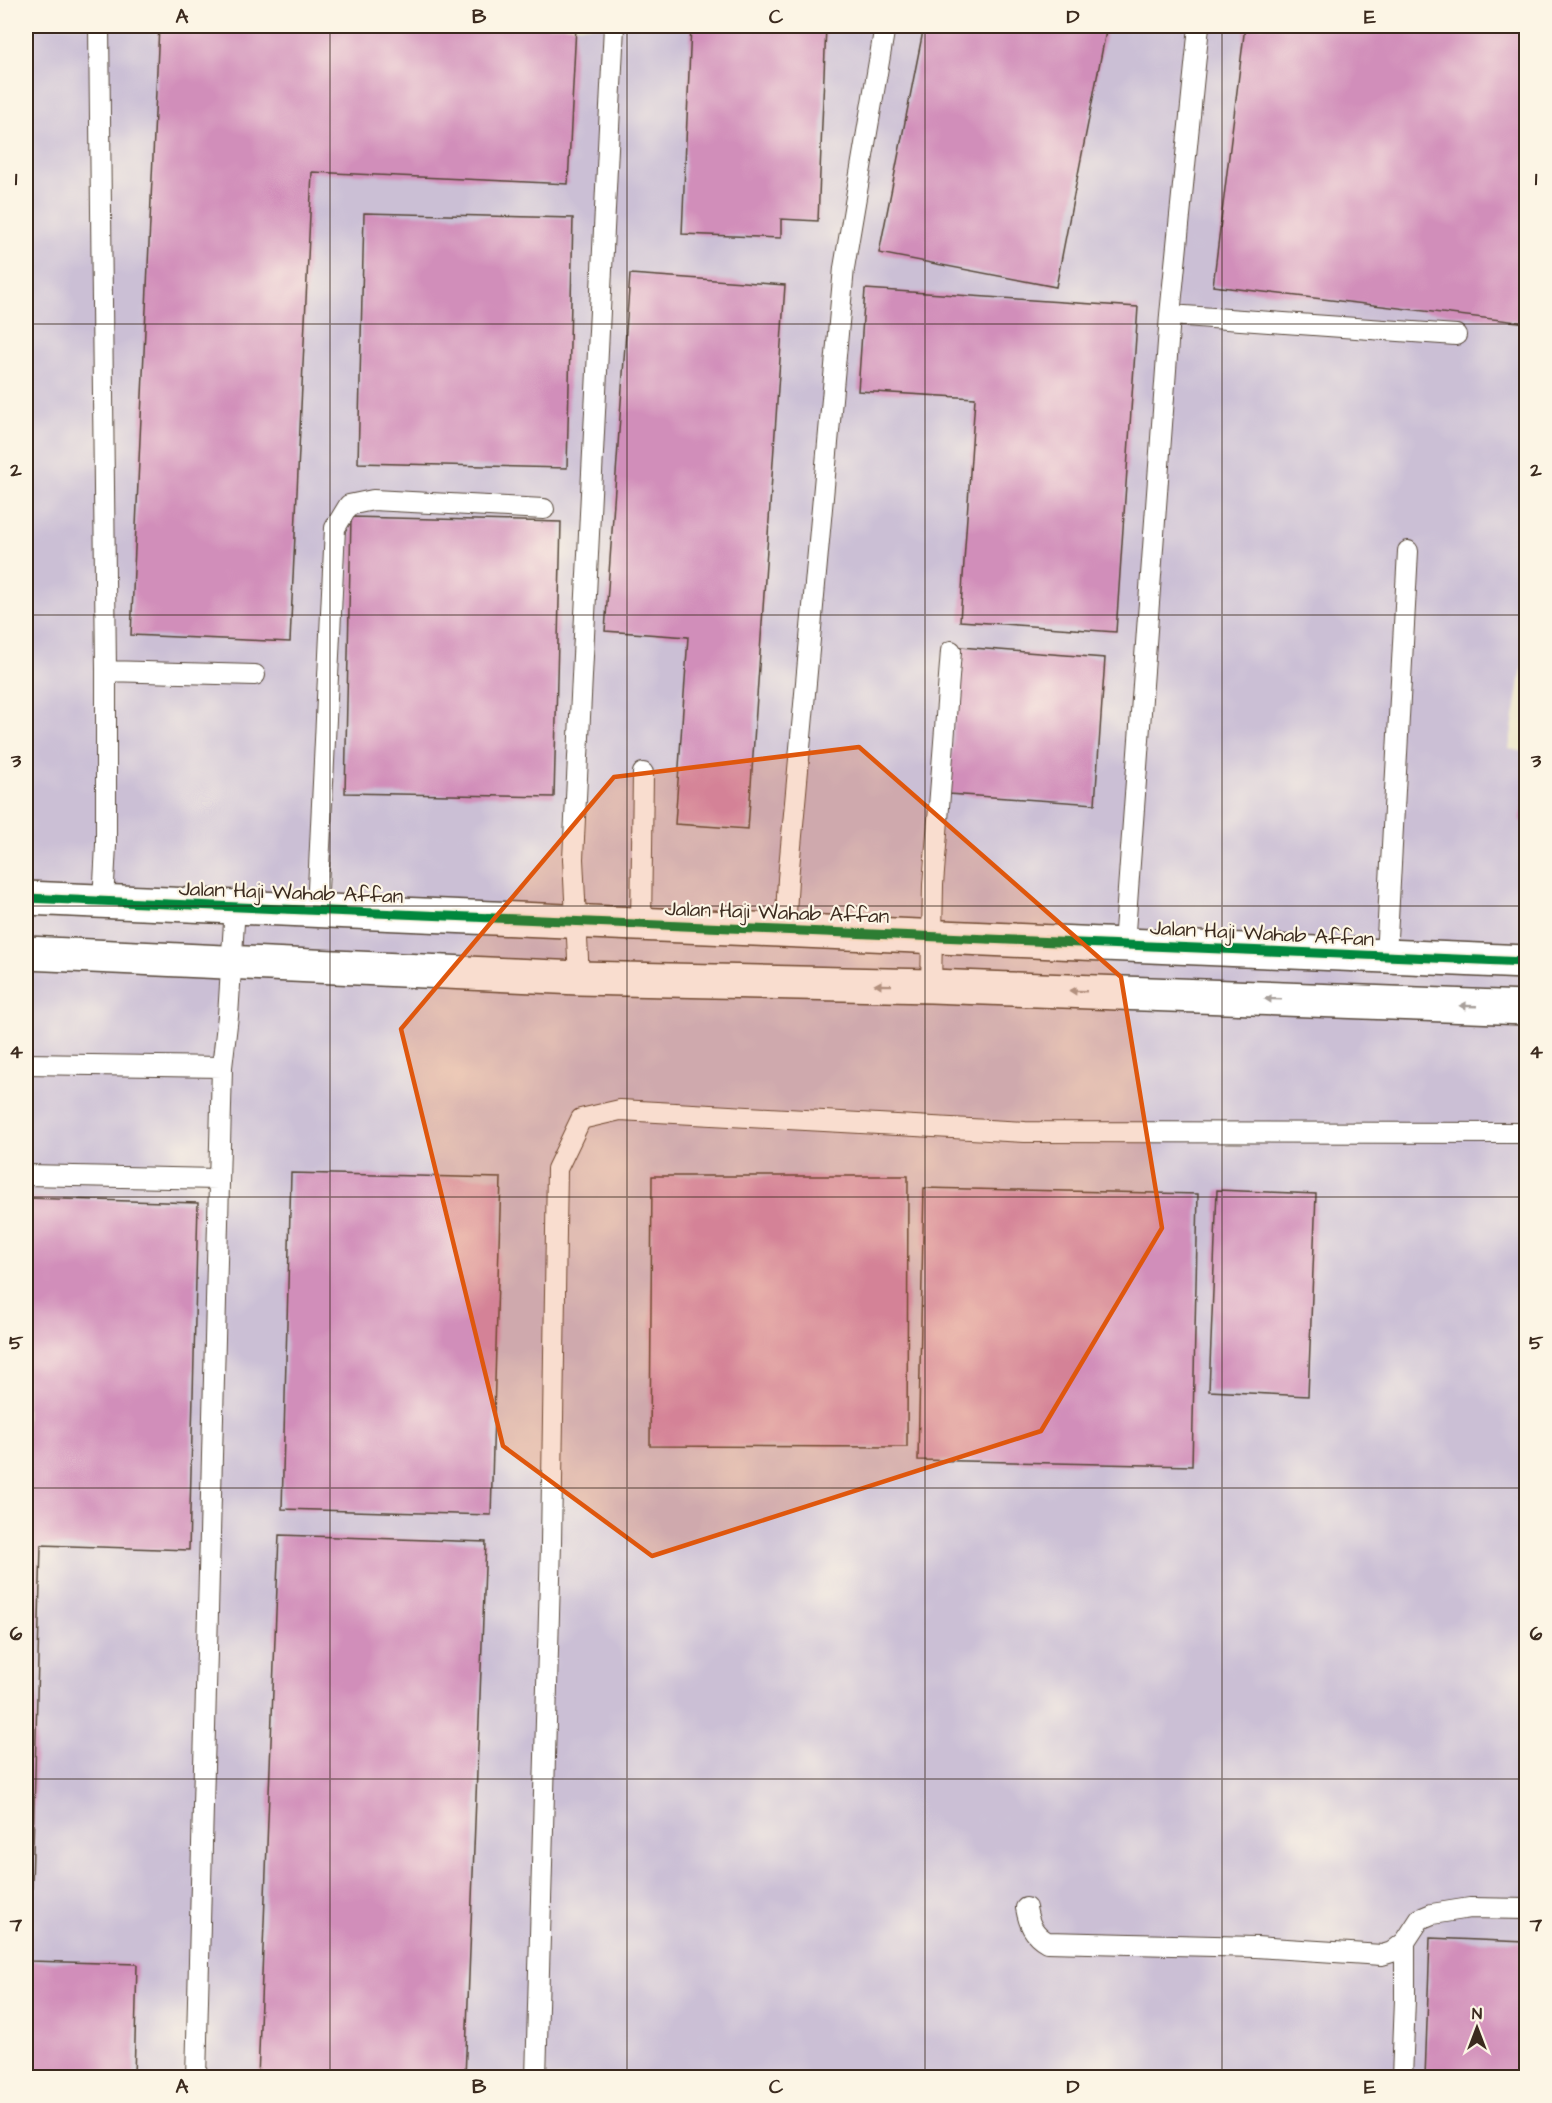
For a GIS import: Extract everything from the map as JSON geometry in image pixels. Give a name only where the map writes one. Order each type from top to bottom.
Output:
[{"type":"street","name":"Jalan Haji Wahab Affan","points":[[26,898],[1527,962]]},
{"type":"street","points":[[26,953],[579,978],[931,986],[1527,1008]]},
{"type":"lane","points":[[99,26],[106,671],[106,844],[103,902]]},
{"type":"lane","points":[[579,978],[573,859],[614,26]]},
{"type":"lane","points":[[785,931],[844,268],[885,26]]},
{"type":"lane","points":[[1124,945],[1170,315],[1199,26]]},
{"type":"lane","points":[[1170,315],[1456,335]]},
{"type":"lane","points":[[317,910],[335,528],[350,505],[373,500],[544,509]]},
{"type":"lane","points":[[1386,956],[1408,551]]},
{"type":"lane","points":[[931,986],[933,885],[951,651]]},
{"type":"lane","points":[[106,671],[255,675]]},
{"type":"lane","points":[[640,925],[643,773]]},
{"type":"lane","points":[[196,2078],[218,1179],[222,1067],[235,908]]},
{"type":"lane","points":[[26,1064],[222,1067]]},
{"type":"lane","points":[[536,2078],[551,1543],[557,1169],[581,1119],[620,1110],[1025,1132],[1527,1133]]},
{"type":"lane","points":[[26,1175],[218,1179]]},
{"type":"lane","points":[[1026,1908],[1032,1930],[1037,1937],[1047,1942],[1256,1947],[1371,1955],[1392,1952],[1406,1942],[1420,1919],[1432,1914],[1470,1908],[1527,1909]]},
{"type":"lane","points":[[1402,2078],[1406,1942]]},
{"type":"highlighted area","points":[[859,747],[1121,977],[1162,1228],[1041,1431],[652,1556],[503,1446],[401,1029],[614,777]]},
{"type":"shaded area","points":[[26,26],[1526,26],[1526,643],[1509,749],[1526,752],[1526,2077],[26,2078]]},
{"type":"building","points":[[159,26],[576,26],[568,184],[312,172],[290,642],[131,635]]},
{"type":"building","points":[[691,26],[826,26],[818,221],[781,219],[781,238],[682,234]]},
{"type":"building","points":[[924,26],[1107,26],[1056,287],[879,253]]},
{"type":"building","points":[[1245,26],[1526,26],[1526,323],[1213,286]]},
{"type":"building","points":[[364,213],[573,218],[567,468],[358,463]]},
{"type":"building","points":[[630,274],[785,285],[748,829],[675,824],[688,637],[605,631]]},
{"type":"building","points":[[865,289],[1138,307],[1116,632],[960,621],[975,398],[858,391]]},
{"type":"building","points":[[351,517],[561,522],[554,797],[345,793]]},
{"type":"building","points":[[960,647],[1105,658],[1095,804],[949,794]]},
{"type":"building","points":[[1526,791],[1526,822],[1520,821]]},
{"type":"building","points":[[291,1173],[501,1178],[491,1515],[282,1509]]},
{"type":"building","points":[[652,1176],[908,1176],[907,1447],[650,1446]]},
{"type":"building","points":[[924,1188],[1198,1194],[1192,1466],[918,1460]]},
{"type":"building","points":[[1217,1190],[1316,1194],[1308,1396],[1209,1391]]},
{"type":"building","points":[[26,1198],[198,1203],[189,1550],[41,1545],[30,1961],[137,1964],[134,2078],[26,2078]]},
{"type":"building","points":[[279,1535],[486,1542],[465,2078],[258,2078]]},
{"type":"building","points":[[1430,1938],[1526,1942],[1526,2078],[1425,2078]]},
{"type":"cycle path","points":[[26,898],[1526,962]]}]
